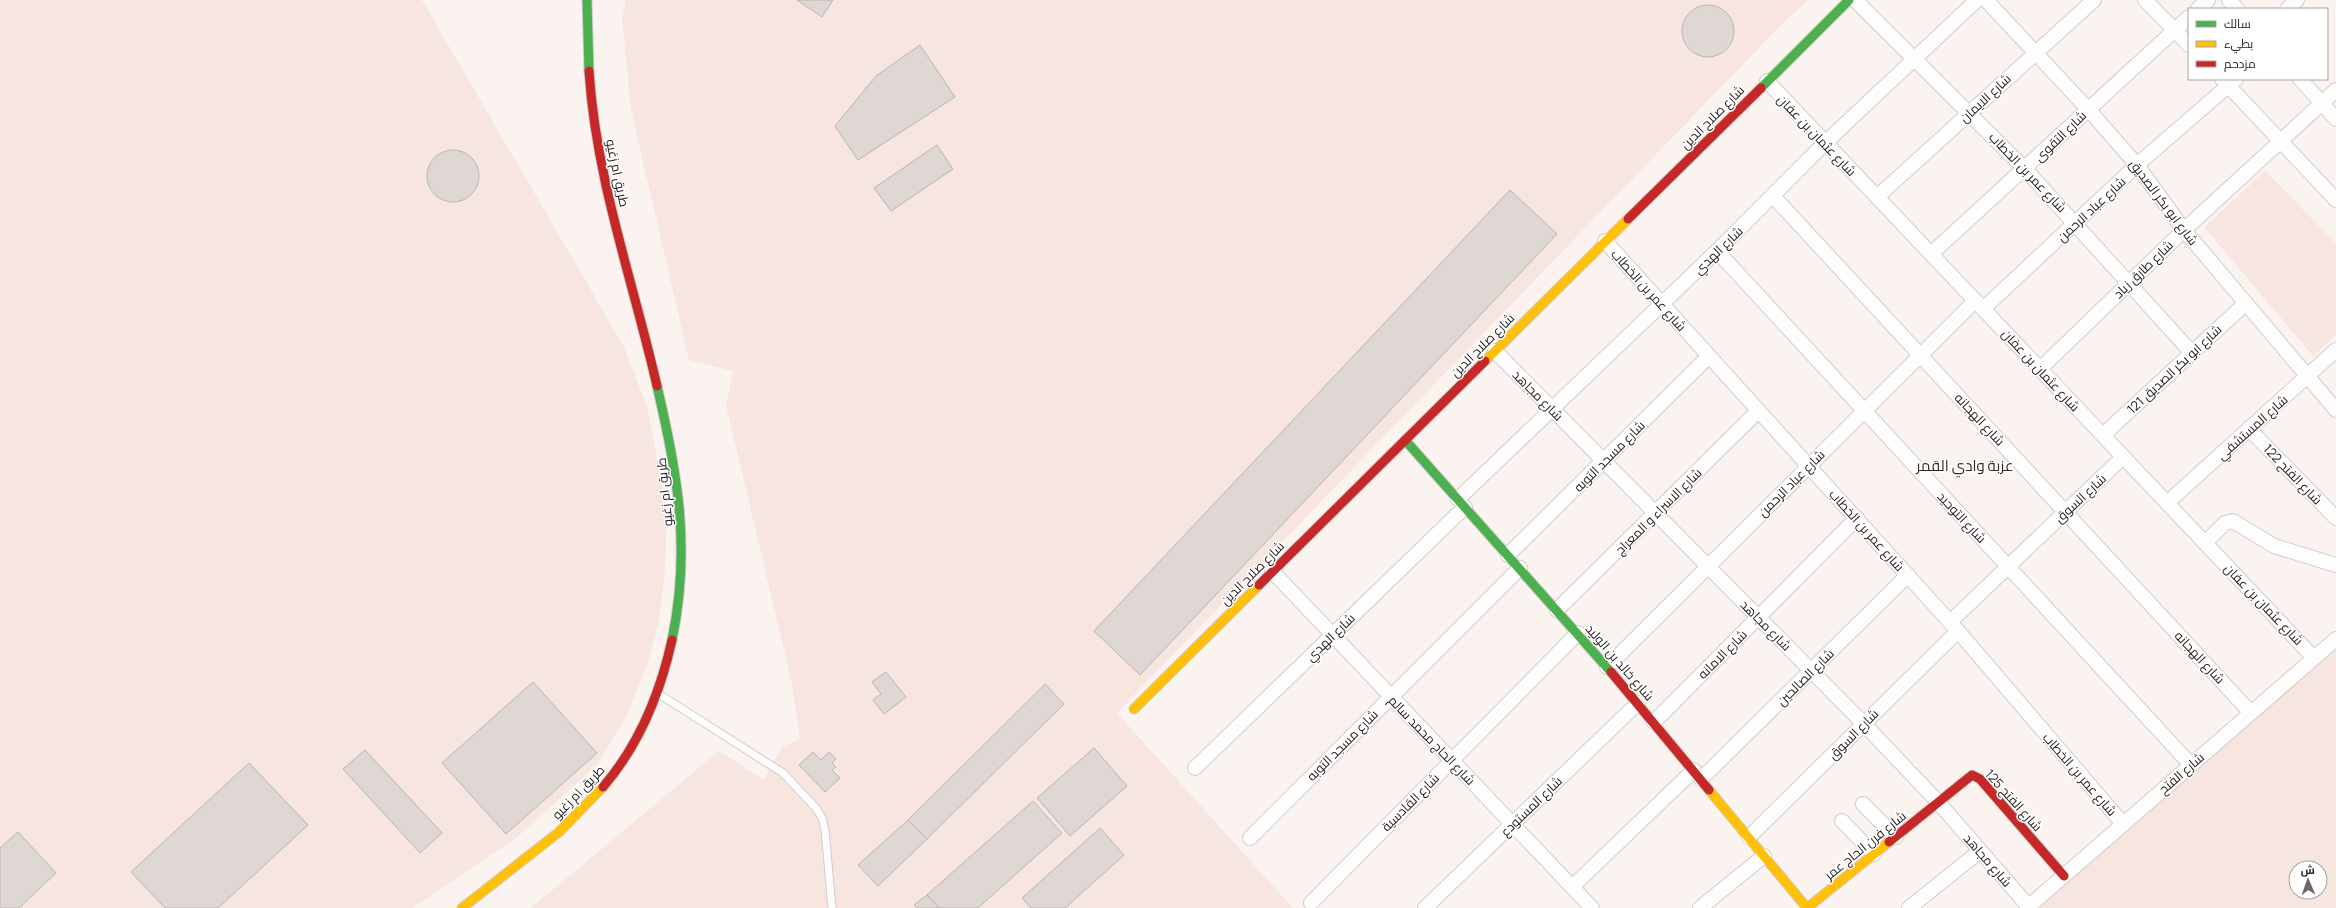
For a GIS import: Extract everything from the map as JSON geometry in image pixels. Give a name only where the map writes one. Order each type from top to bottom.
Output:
[{"type":"street","name":"طريق ام زغيو","points":[[462,908],[578,815],[618,767],[638,738],[659,694],[676,622],[682,564],[680,498],[669,432],[599,156],[590,92],[587,0]]},
{"type":"street","name":"شارع صلاح الدين","points":[[1134,709],[1849,0]]},
{"type":"street","name":"شارع عمر بن الخطاب","points":[[1855,0],[2026,169],[2130,282],[2192,353]]},
{"type":"street","name":"شارع الهدي","points":[[1195,768],[1332,635],[1552,409],[1718,251],[1914,58],[1977,0]]},
{"type":"street","name":"شارع ابو بكر الصديق","points":[[1986,0],[2088,109],[2137,165],[2184,230],[2336,410]]},
{"type":"street","name":"شارع الايمان","points":[[1877,197],[2094,0]]},
{"type":"street","points":[[2145,0],[2188,44]]},
{"type":"street","points":[[2199,8],[2208,0]]},
{"type":"street","points":[[2229,0],[2237,8]]},
{"type":"street","points":[[2288,8],[2297,0]]},
{"type":"street","name":"شارع التقوى","points":[[1931,254],[2026,169],[2088,109],[2188,18]]},
{"type":"street","points":[[2301,80],[2336,119]]},
{"type":"street","name":"شارع عثمان بن عفان","points":[[1767,81],[2314,658]]},
{"type":"street","points":[[2229,81],[2336,200]]},
{"type":"street","name":"شارع عباد الرحمن","points":[[1607,667],[1920,356],[2076,223],[2229,81]]},
{"type":"street","name":"شارع طارق زياد","points":[[2040,369],[2184,230],[2336,90]]},
{"type":"street","name":"شارع الهجانه","points":[[1773,196],[2251,713]]},
{"type":"street","name":"شارع عمر بن الخطاب","points":[[1605,241],[1908,575],[2123,824]]},
{"type":"street","name":"شارع التوحيد","points":[[1718,251],[2191,765]]},
{"type":"street","name":"شارع ابو بكر الصديق 121","points":[[2103,435],[2246,303]]},
{"type":"street","name":"شارع المستشفي","points":[[2168,503],[2336,350]]},
{"type":"street","name":"شارع مجاهد","points":[[1495,351],[1864,724],[1938,802],[2028,907]]},
{"type":"street","name":"شارع مسجد التوبه","points":[[1508,555],[1709,356]]},
{"type":"street","name":"شارع الاسراء و المعراج","points":[[1557,610],[1758,411]]},
{"type":"street","name":"شارع الفتح 122","points":[[2249,429],[2336,518]]},
{"type":"street","name":"شارع خالد بن الوليد","points":[[1405,440],[1578,633],[1654,722],[1807,908]]},
{"type":"street","name":"شارع السوق","points":[[1749,837],[1864,724],[2008,566],[2123,457]]},
{"type":"street","name":"شارع الامانه","points":[[1654,722],[1857,518]]},
{"type":"street","points":[[2206,543],[2225,523],[2233,522],[2241,524],[2274,546],[2336,565]]},
{"type":"street","name":"شارع مسجد التوبه","points":[[1250,838],[1520,568]]},
{"type":"street","name":"شارع الحاج محمد سالم","points":[[1272,572],[1452,760],[1589,907]]},
{"type":"street","name":"شارع الصالحين","points":[[1572,887],[1811,671],[1908,575]]},
{"type":"street","name":"شارع القادسية","points":[[1311,903],[1578,633]]},
{"type":"street","name":"شارع الفتح","points":[[2028,907],[2336,639]]},
{"type":"street","name":"شارع المستودع","points":[[1425,908],[1638,703]]},
{"type":"street","name":"شارع الفتح 125","points":[[1938,802],[1968,778],[1976,776],[2064,876]]},
{"type":"street","name":"شارع فرن الحاج عمر","points":[[1807,908],[1938,802]]},
{"type":"street","points":[[1863,804],[1896,837]]},
{"type":"street","points":[[1842,821],[1874,854]]},
{"type":"street","points":[[1909,908],[1980,851]]},
{"type":"street","points":[[1700,908],[1764,856]]},
{"type":"lane","points":[[659,694],[784,773],[816,808],[822,818],[825,830],[832,908]]},
{"type":"shaded area","points":[[0,0],[422,0],[623,345],[647,406],[667,510],[665,569],[659,622],[647,665],[626,718],[597,765],[516,838],[413,908],[0,908]]},
{"type":"shaded area","points":[[626,0],[1808,0],[1781,25],[1117,713],[1293,908],[531,908],[719,751],[764,780],[782,747],[800,739],[792,684],[726,405],[733,371],[689,360],[631,110],[622,20]]},
{"type":"shaded area","points":[[2265,171],[2336,243],[2336,335],[2313,356],[2204,227]]},
{"type":"shaded area","points":[[2336,647],[2336,908],[2038,908],[2264,709]]},
{"type":"building","points":[[797,0],[833,0],[822,17]]},
{"type":"building","points":[[1703,5],[1713,5],[1722,9],[1730,17],[1734,26],[1734,36],[1730,45],[1722,53],[1713,57],[1703,57],[1694,53],[1686,45],[1682,36],[1682,26],[1686,17],[1694,9]]},
{"type":"building","points":[[920,45],[955,97],[858,160],[835,126],[876,76]]},
{"type":"building","points":[[937,145],[953,169],[891,211],[874,188]]},
{"type":"building","points":[[448,150],[458,150],[472,157],[479,171],[479,181],[472,195],[458,202],[448,202],[438,198],[431,191],[427,181],[427,171],[431,161],[438,154]]},
{"type":"building","points":[[1510,190],[1557,234],[1140,675],[1094,631]]},
{"type":"building","points":[[886,672],[906,697],[884,714],[873,700],[881,694],[872,682]]},
{"type":"building","points":[[533,682],[597,753],[506,834],[442,763]]},
{"type":"building","points":[[1045,684],[1064,704],[927,839],[908,820]]},
{"type":"building","points":[[1094,748],[1127,786],[1070,836],[1037,798]]},
{"type":"building","points":[[365,750],[442,833],[420,853],[343,769]]},
{"type":"building","points":[[813,752],[821,760],[829,752],[836,759],[832,763],[836,767],[832,770],[840,778],[825,792],[799,765]]},
{"type":"building","points":[[249,763],[308,825],[218,908],[165,908],[131,872]]},
{"type":"building","points":[[1033,801],[1062,833],[978,908],[939,908],[927,895]]},
{"type":"building","points":[[908,820],[927,839],[878,886],[858,865]]},
{"type":"building","points":[[1100,828],[1124,855],[1065,908],[1031,908],[1022,898]]},
{"type":"building","points":[[18,832],[56,873],[19,908],[0,908],[0,848]]},
{"type":"building","points":[[927,895],[939,908],[917,908],[914,905]]},
{"type":"traffic: fast","points":[[587,0],[589,71]]},
{"type":"traffic: fast","points":[[1761,88],[1849,0]]},
{"type":"traffic: fast","points":[[657,386],[671,450],[680,512],[681,574],[678,607],[672,640]]},
{"type":"traffic: fast","points":[[1405,440],[1611,672]]},
{"type":"traffic: slow","points":[[1485,361],[1628,219]]},
{"type":"traffic: slow","points":[[1134,709],[1259,585]]},
{"type":"traffic: slow","points":[[462,908],[559,832],[603,787]]},
{"type":"traffic: slow","points":[[1709,790],[1807,908],[1889,842]]},
{"type":"traffic: jam","points":[[589,71],[593,112],[607,191],[657,386]]},
{"type":"traffic: jam","points":[[1628,219],[1761,88]]},
{"type":"traffic: jam","points":[[1259,585],[1485,361]]},
{"type":"traffic: jam","points":[[603,787],[628,753],[647,718],[655,699],[672,640]]},
{"type":"traffic: jam","points":[[1611,672],[1709,790]]},
{"type":"traffic: jam","points":[[1889,842],[1972,775],[1980,779],[2064,876]]},
{"type":"district","name":"عزبة وادي القمر","points":[[1965,466]]}]
